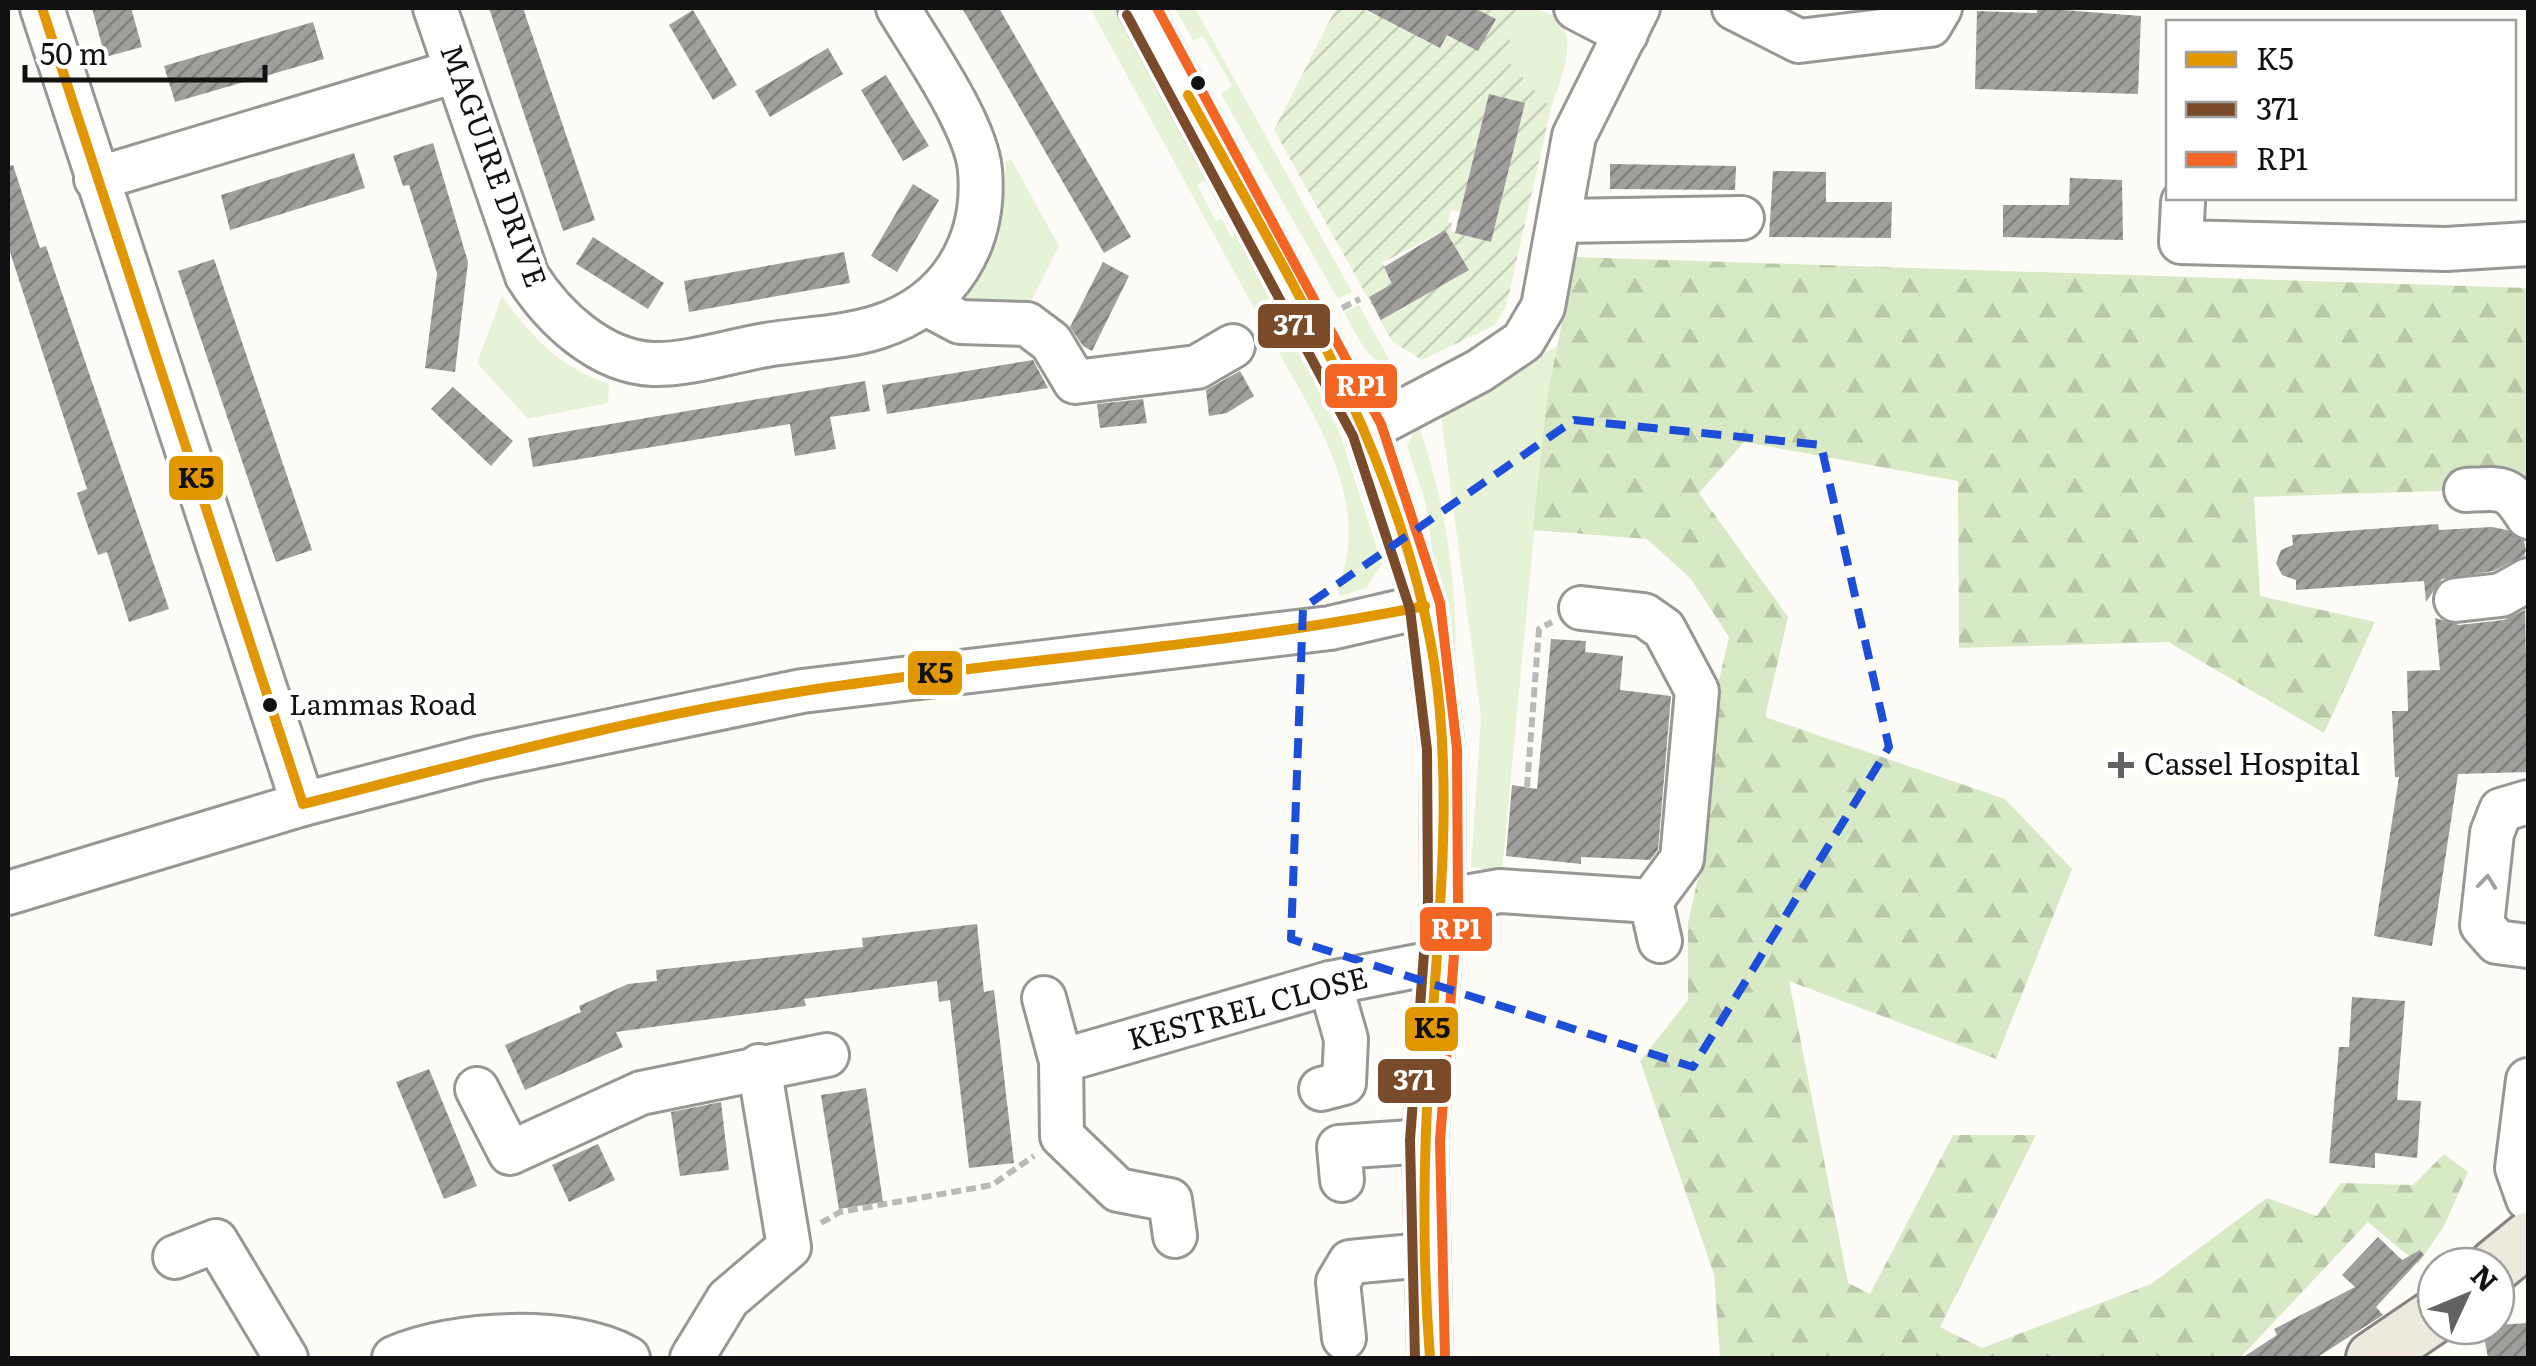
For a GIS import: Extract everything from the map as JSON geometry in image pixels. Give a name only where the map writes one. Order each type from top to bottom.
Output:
[{"type":"main road","points":[[2373,1358],[2416,1328]]},
{"type":"street","points":[[42,8],[302,804]]},
{"type":"street","name":"MAGUIRE DRIVE","points":[[435,8],[527,276],[546,307],[575,333],[652,364],[878,327],[926,304],[972,248],[980,212],[980,165],[955,104],[898,8]]},
{"type":"street","points":[[1140,8],[1367,430],[1424,606],[1442,749],[1442,901],[1425,1141],[1424,1255],[1430,1358]]},
{"type":"street","points":[[1367,430],[1479,372],[1523,341],[1542,307],[1574,136],[1632,21],[1576,8]]},
{"type":"street","points":[[1734,8],[1798,42],[1930,25],[1940,8]]},
{"type":"street","points":[[96,179],[456,71]]},
{"type":"street","points":[[2183,202],[2180,242],[2446,249],[2528,244]]},
{"type":"street","points":[[1559,221],[1742,218]]},
{"type":"street","points":[[926,304],[960,322],[1027,324],[1051,342],[1074,382],[1196,367],[1233,346]]},
{"type":"street","points":[[2466,490],[2500,488],[2514,494],[2528,516]]},
{"type":"street","points":[[2456,600],[2501,595],[2528,580]]},
{"type":"street","points":[[8,893],[302,804],[480,758],[802,692],[1330,628],[1424,606]]},
{"type":"street","points":[[1442,901],[1500,891],[1656,921],[1682,859],[1697,692],[1664,629],[1644,615],[1581,608]]},
{"type":"street","points":[[2528,802],[2501,810],[2492,833],[2482,926],[2498,942],[2528,946]]},
{"type":"street","name":"KESTREL CLOSE","points":[[1061,1062],[1330,983],[1438,962]]},
{"type":"street","points":[[1321,1089],[1344,1083],[1346,1039],[1330,983]]},
{"type":"street","points":[[1044,998],[1061,1062],[1062,1128],[1118,1190],[1170,1200],[1175,1236]]},
{"type":"street","points":[[477,1088],[510,1153],[640,1092],[827,1055]]},
{"type":"street","points":[[692,1358],[728,1299],[789,1247],[759,1066]]},
{"type":"street","points":[[2528,1080],[2517,1168],[2528,1199]]},
{"type":"street","points":[[1342,1180],[1339,1147],[1425,1141]]},
{"type":"street","points":[[176,1257],[232,1232],[286,1358]]},
{"type":"street","points":[[1344,1338],[1338,1282],[1350,1262],[1424,1255]]},
{"type":"street","points":[[394,1358],[448,1340],[526,1338],[575,1342],[628,1358]]},
{"type":"path","points":[[1527,788],[1539,629],[1581,608]]},
{"type":"path","points":[[786,1228],[806,1230],[840,1212],[992,1185],[1041,1150],[1062,1128]]},
{"type":"highlighted area","points":[[1574,420],[1821,445],[1889,747],[1693,1067],[1291,939],[1303,608]]},
{"type":"green space","points":[[1090,8],[1116,8],[1209,178],[1197,185],[1216,221],[1222,219],[1231,237],[1240,234],[1290,332],[1272,341]]},
{"type":"green space","points":[[1175,8],[1195,8],[1352,292],[1338,299],[1221,94],[1232,86],[1203,36],[1193,41]]},
{"type":"green space","points":[[1336,8],[1360,8],[1372,14],[1376,8],[1399,8],[1419,18],[1411,33],[1439,48],[1447,35],[1496,19],[1474,8],[1517,8],[1510,33],[1509,62],[1551,108],[1506,307],[1495,325],[1422,360],[1392,341],[1274,130]],"holes":[[[1489,95],[1525,104],[1491,242],[1451,231],[1452,223],[1448,222],[1451,210],[1460,212]],[[1445,230],[1469,269],[1411,303],[1382,263]]]},
{"type":"green space","points":[[1517,8],[1556,18],[1564,29],[1566,58],[1551,108],[1509,62],[1510,33]]},
{"type":"green space","points":[[1011,159],[1059,246],[1027,309],[1013,315],[962,298],[984,269],[998,235],[1005,162]]},
{"type":"green space","points":[[1575,257],[2528,288],[2528,488],[2254,497],[2260,596],[2375,622],[2324,733],[2168,642],[1959,648],[1958,481],[1744,442],[1699,493],[1788,617],[1765,717],[2005,799],[2072,869],[1996,1059],[1789,981],[1848,1283],[1870,1294],[1953,1135],[2036,1135],[1940,1327],[1982,1348],[2151,1284],[2267,1198],[2317,1216],[2341,1183],[2413,1185],[2444,1154],[2468,1172],[2444,1226],[2430,1246],[2416,1246],[2416,1262],[2368,1222],[2240,1358],[1720,1358],[1714,1274],[1640,1061],[1688,1000],[1688,923],[1704,851],[1709,724],[1729,637],[1691,579],[1647,539],[1533,530],[1547,397]]},
{"type":"green space","points":[[502,296],[524,325],[561,360],[609,384],[608,403],[528,419],[477,363]]},
{"type":"green space","points":[[1359,305],[1396,372],[1370,355],[1354,331],[1344,312]]},
{"type":"green space","points":[[1295,344],[1340,434],[1382,564],[1366,588],[1340,596],[1337,587],[1349,527],[1345,497],[1324,437],[1279,353]]},
{"type":"green space","points":[[1557,346],[1547,397],[1502,872],[1471,867],[1481,717],[1441,416]]},
{"type":"green space","points":[[1418,424],[1437,488],[1450,554],[1454,688],[1425,501],[1407,446]]},
{"type":"building","points":[[92,8],[131,8],[142,47],[105,57]]},
{"type":"building","points":[[489,8],[523,8],[595,220],[563,231]]},
{"type":"building","points":[[962,8],[999,8],[1131,237],[1104,253]]},
{"type":"building","points":[[1363,8],[1474,8],[1496,19],[1478,51],[1447,35],[1440,48]]},
{"type":"building","points":[[2037,8],[2141,16],[2138,94],[1975,89],[1977,11],[2037,13]]},
{"type":"building","points":[[693,10],[737,85],[713,100],[669,25]]},
{"type":"building","points":[[313,22],[324,59],[175,102],[164,66]]},
{"type":"building","points":[[828,48],[843,74],[770,117],[755,91]]},
{"type":"building","points":[[886,75],[929,146],[903,161],[861,90]]},
{"type":"building","points":[[1489,94],[1525,103],[1491,242],[1455,233]]},
{"type":"building","points":[[433,143],[468,262],[455,372],[425,368],[437,273],[409,185],[403,186],[393,156]]},
{"type":"building","points":[[354,153],[365,188],[230,230],[221,195]]},
{"type":"building","points":[[1610,164],[1736,166],[1735,190],[1610,189]]},
{"type":"building","points":[[13,165],[40,248],[46,246],[169,609],[129,622],[107,552],[98,555],[77,493],[87,489],[8,246],[8,166]]},
{"type":"building","points":[[1773,171],[1826,172],[1826,202],[1892,202],[1891,238],[1769,237]]},
{"type":"building","points":[[2070,178],[2122,180],[2123,240],[2003,237],[2003,205],[2069,205]]},
{"type":"building","points":[[913,184],[939,200],[897,272],[871,256]]},
{"type":"building","points":[[1445,230],[1469,270],[1381,320],[1369,297],[1392,284],[1384,267]]},
{"type":"building","points":[[593,237],[664,283],[648,309],[576,264]]},
{"type":"building","points":[[844,252],[850,283],[689,312],[684,281]]},
{"type":"building","points":[[214,259],[312,550],[276,562],[178,271]]},
{"type":"building","points":[[1103,262],[1129,276],[1092,351],[1083,346],[1070,327]]},
{"type":"building","points":[[1033,360],[1048,388],[887,414],[882,385]]},
{"type":"building","points":[[1240,371],[1254,396],[1227,413],[1209,416],[1206,390]]},
{"type":"building","points":[[865,381],[870,411],[830,417],[836,449],[795,456],[790,424],[533,467],[528,438]]},
{"type":"building","points":[[453,387],[513,441],[491,466],[431,409]]},
{"type":"building","points":[[1143,399],[1147,423],[1100,428],[1097,404]]},
{"type":"building","points":[[2438,524],[2439,530],[2507,530],[2524,541],[2526,551],[2524,556],[2493,571],[2442,579],[2426,602],[2424,581],[2296,590],[2296,580],[2282,575],[2276,563],[2281,550],[2293,545],[2292,535]]},
{"type":"building","points":[[2525,610],[2528,772],[2458,774],[2432,946],[2374,936],[2399,777],[2395,777],[2392,711],[2408,711],[2407,671],[2440,670],[2435,618],[2459,625],[2504,620]]},
{"type":"building","points":[[1551,639],[1586,641],[1585,652],[1623,656],[1620,690],[1671,696],[1658,850],[1650,860],[1581,857],[1581,864],[1506,856],[1512,785],[1537,789]]},
{"type":"building","points":[[977,924],[984,992],[994,990],[1014,1163],[969,1168],[950,1000],[939,1002],[937,981],[804,999],[806,1006],[616,1032],[623,1047],[525,1090],[505,1045],[581,1012],[579,1006],[628,984],[657,981],[656,970],[863,947],[862,938]]},
{"type":"building","points":[[2352,997],[2405,1001],[2397,1100],[2421,1101],[2417,1158],[2375,1153],[2375,1168],[2329,1163],[2339,1047],[2349,1047]]},
{"type":"building","points":[[429,1069],[477,1186],[444,1199],[396,1082]]},
{"type":"building","points":[[866,1088],[883,1202],[839,1209],[821,1095]]},
{"type":"building","points":[[721,1102],[729,1170],[680,1176],[671,1112]]},
{"type":"building","points":[[598,1144],[615,1180],[569,1202],[552,1165]]},
{"type":"building","points":[[2378,1237],[2402,1260],[2416,1252],[2416,1264],[2376,1307],[2383,1315],[2316,1358],[2242,1358],[2277,1335],[2274,1329],[2355,1287],[2342,1275]]},
{"type":"building","points":[[2528,1323],[2528,1358],[2488,1358],[2486,1346],[2516,1346],[2516,1324]]},
{"type":"transit line","name":"K5","points":[[42,8],[303,804],[552,742],[741,702],[882,680],[1271,632],[1425,606]]},
{"type":"transit line","name":"RP1","points":[[1157,8],[1381,424],[1440,603],[1457,749],[1458,902],[1440,1141],[1445,1358]]},
{"type":"transit line","name":"371","points":[[1127,15],[1353,436],[1410,609],[1427,750],[1428,900],[1410,1140],[1415,1358]]},
{"type":"transit line","name":"K5","points":[[1188,95],[1301,299],[1368,440],[1396,512],[1418,586],[1434,662],[1444,809],[1425,1169],[1430,1358]]},
{"type":"place","name":"Lammas Road","points":[[270,705]]},
{"type":"place","name":"Cassel Hospital","points":[[2121,765]]}]
